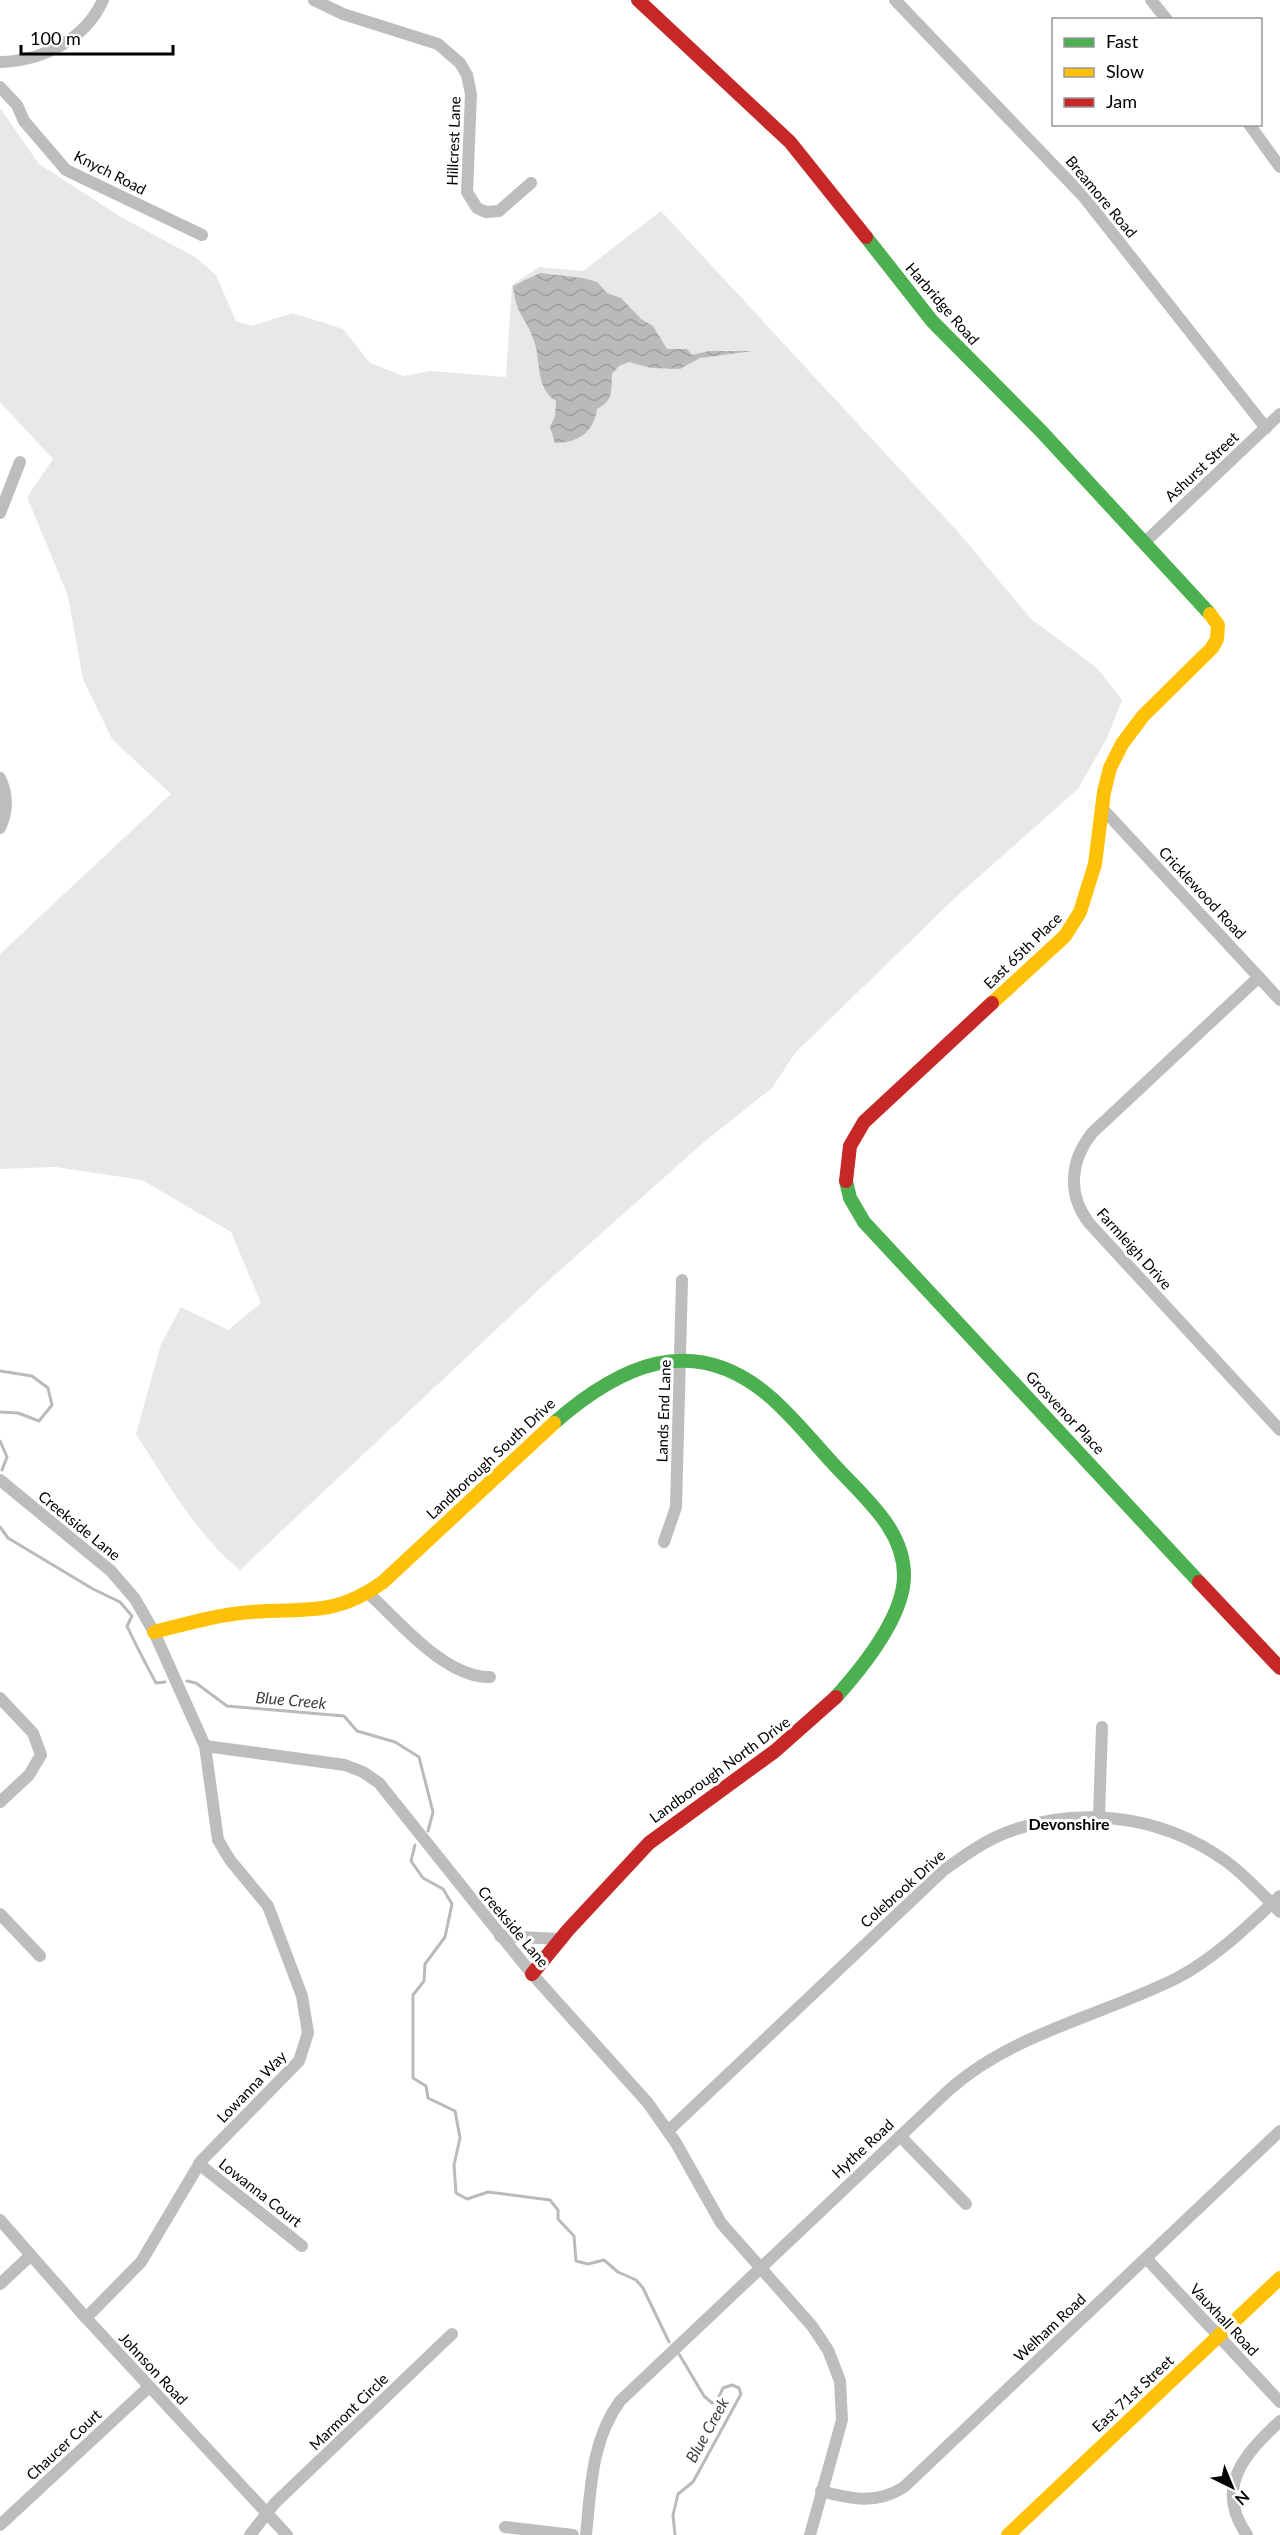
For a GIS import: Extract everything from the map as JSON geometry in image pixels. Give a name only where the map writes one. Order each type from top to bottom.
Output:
[{"type":"street","points":[[0,62],[26,59],[57,48],[87,24],[103,0]]},
{"type":"street","name":"Hillcrest Lane","points":[[314,0],[343,14],[438,44],[460,63],[467,75],[471,94],[467,192],[477,208],[486,212],[499,211],[531,183]]},
{"type":"street","name":"Harbridge Road","points":[[638,0],[790,142],[932,321],[1029,418],[1212,614],[1218,632]]},
{"type":"street","name":"Breamore Road","points":[[895,0],[1083,196],[1266,428]]},
{"type":"street","points":[[1151,0],[1165,18]]},
{"type":"street","name":"Knych Road","points":[[0,87],[16,105],[24,121],[66,170],[202,235]]},
{"type":"street","points":[[1250,126],[1280,167]]},
{"type":"street","name":"Ashurst Street","points":[[1145,542],[1280,414]]},
{"type":"street","points":[[0,513],[20,462]]},
{"type":"street","name":"East 65th Place","points":[[844,1171],[852,1138],[864,1122],[1065,936],[1078,920],[1092,887],[1101,807],[1113,760],[1133,727],[1158,698],[1211,649],[1218,632]]},
{"type":"street","points":[[0,778],[7,804],[5,818],[0,828]]},
{"type":"street","name":"Cricklewood Road","points":[[1101,807],[1280,1000]]},
{"type":"street","name":"Farmleigh Drive","points":[[1259,977],[1092,1133],[1076,1161],[1074,1189],[1079,1207],[1089,1223],[1280,1430]]},
{"type":"street","name":"Grosvenor Place","points":[[844,1171],[847,1194],[864,1222],[1278,1663]]},
{"type":"street","name":"Lands End Lane","points":[[664,1542],[676,1507],[682,1280]]},
{"type":"street","name":"Landborough South Drive","points":[[154,1632],[242,1613],[319,1612],[346,1604],[368,1593],[383,1582],[586,1393],[631,1370],[681,1361],[718,1368],[752,1384],[777,1405],[830,1460]]},
{"type":"street","name":"Landborough North Drive","points":[[532,1974],[560,1939],[646,1845],[783,1748],[825,1711],[861,1668],[883,1632],[902,1589],[904,1570],[900,1546],[887,1521],[830,1460]]},
{"type":"street","name":"Creekside Lane","points":[[0,1480],[111,1571],[135,1599],[154,1632],[205,1746],[336,1763],[367,1774],[386,1790],[532,1974],[641,2095],[668,2131],[715,2215],[820,2337],[837,2372],[842,2395],[841,2424],[810,2535]]},
{"type":"street","points":[[368,1593],[449,1665],[470,1675],[489,1677]]},
{"type":"street","points":[[0,1698],[33,1733],[40,1755],[29,1775],[0,1802]]},
{"type":"street","points":[[1099,1817],[1102,1727]]},
{"type":"street","name":"Lowanna Way","points":[[86,2318],[141,2262],[199,2164],[293,2069],[302,2057],[308,2033],[306,2010],[272,1913],[261,1895],[230,1860],[218,1840],[205,1746]]},
{"type":"street","name":"Colebrook Drive","points":[[668,2131],[958,1859],[990,1840],[1021,1828],[1057,1819],[1099,1817],[1154,1826],[1198,1844],[1241,1873],[1277,1904]]},
{"type":"street","name":"Hythe Road","points":[[586,2535],[595,2458],[601,2434],[612,2412],[636,2383],[956,2084],[996,2056],[1191,1970],[1277,1904]]},
{"type":"street","points":[[0,1914],[40,1956]]},
{"type":"street","points":[[500,1936],[560,1939]]},
{"type":"street","name":"Welham Road","points":[[821,2491],[851,2499],[869,2500],[888,2496],[904,2487],[1280,2131]]},
{"type":"street","points":[[900,2136],[966,2204]]},
{"type":"street","name":"Lowanna Court","points":[[199,2164],[302,2246]]},
{"type":"street","name":"Johnson Road","points":[[0,2220],[86,2318],[287,2535]]},
{"type":"street","points":[[0,2284],[30,2256]]},
{"type":"street","name":"Vauxhall Road","points":[[1146,2258],[1280,2402]]},
{"type":"street","name":"East 71st Street","points":[[1008,2535],[1280,2278]]},
{"type":"street","name":"Marmont Circle","points":[[250,2535],[267,2513],[452,2334]]},
{"type":"street","name":"Chaucer Court","points":[[0,2525],[149,2387]]},
{"type":"street","points":[[1247,2535],[1237,2516],[1233,2498],[1235,2478],[1245,2457],[1280,2421]]},
{"type":"street","points":[[505,2527],[573,2535]]},
{"type":"shaded area","points":[[0,108],[39,164],[121,217],[195,257],[216,275],[236,321],[251,326],[293,313],[343,329],[370,363],[404,376],[430,371],[506,377],[512,285],[539,267],[583,271],[661,211],[959,533],[1031,619],[1097,668],[1122,700],[1107,738],[1078,789],[957,896],[795,1053],[772,1088],[704,1142],[549,1280],[240,1570],[224,1556],[195,1523],[136,1434],[161,1344],[181,1307],[228,1330],[261,1303],[231,1232],[142,1180],[55,1167],[0,1169],[0,954],[171,794],[112,739],[83,679],[68,596],[27,497],[53,459],[0,402]]},
{"type":"water","points":[[540,273],[597,282],[607,293],[621,298],[641,319],[653,326],[667,349],[687,349],[692,355],[709,351],[753,351],[700,358],[680,369],[651,368],[629,362],[619,366],[612,374],[609,398],[597,409],[592,424],[584,435],[571,441],[555,443],[550,427],[555,416],[556,401],[549,395],[541,381],[536,346],[514,296],[513,286]]},
{"type":"waterway","name":"Blue Creek","points":[[0,1371],[32,1376],[48,1388],[52,1405],[39,1421],[18,1413],[0,1412]]},
{"type":"waterway","name":"Blue Creek","points":[[0,1441],[7,1457],[2,1470]]},
{"type":"waterway","name":"Blue Creek","points":[[0,1527],[8,1538],[93,1589],[120,1602],[132,1616],[127,1626],[156,1683],[165,1682]]},
{"type":"waterway","name":"Blue Creek","points":[[187,1681],[196,1683],[227,1706],[344,1716],[357,1731],[395,1742],[419,1757],[433,1812],[428,1831]]},
{"type":"waterway","name":"Blue Creek","points":[[415,1845],[411,1861],[423,1878],[443,1889],[452,1904],[445,1937],[425,1964],[424,1981],[413,1995],[413,2078],[426,2086],[428,2098],[455,2111],[460,2138],[454,2165],[456,2193],[467,2199],[488,2192],[550,2200],[558,2210],[558,2219],[574,2236],[576,2261],[588,2264],[604,2260],[618,2272],[636,2280],[643,2288],[669,2342]]},
{"type":"waterway","name":"Blue Creek","points":[[675,2535],[673,2515],[678,2494],[693,2482],[741,2394],[739,2388],[732,2385],[723,2388],[717,2401],[712,2403],[704,2396],[679,2354]]},
{"type":"traffic: fast","points":[[866,237],[932,321],[1041,431],[1210,614]]},
{"type":"traffic: fast","points":[[846,1181],[850,1198],[864,1222],[1199,1582]]},
{"type":"traffic: fast","points":[[554,1423],[604,1386],[630,1372],[657,1364],[684,1361],[712,1364],[740,1375],[778,1404],[883,1518],[892,1532],[903,1561],[904,1577],[897,1609],[869,1657],[836,1697]]},
{"type":"traffic: slow","points":[[992,1003],[1065,936],[1080,912],[1095,864],[1104,792],[1110,768],[1122,744],[1143,716],[1212,648],[1217,639],[1218,625],[1210,614]]},
{"type":"traffic: slow","points":[[154,1632],[230,1614],[331,1607],[364,1594],[383,1582],[554,1423]]},
{"type":"traffic: slow","points":[[1008,2535],[1280,2278]]},
{"type":"traffic: jam","points":[[638,0],[790,142],[866,237]]},
{"type":"traffic: jam","points":[[846,1181],[850,1146],[864,1122],[992,1003]]},
{"type":"traffic: jam","points":[[1199,1582],[1280,1668]]},
{"type":"traffic: jam","points":[[532,1974],[568,1930],[649,1843],[775,1751],[836,1697]]},
{"type":"district","name":"Devonshire","points":[[1069,1824]]}]
